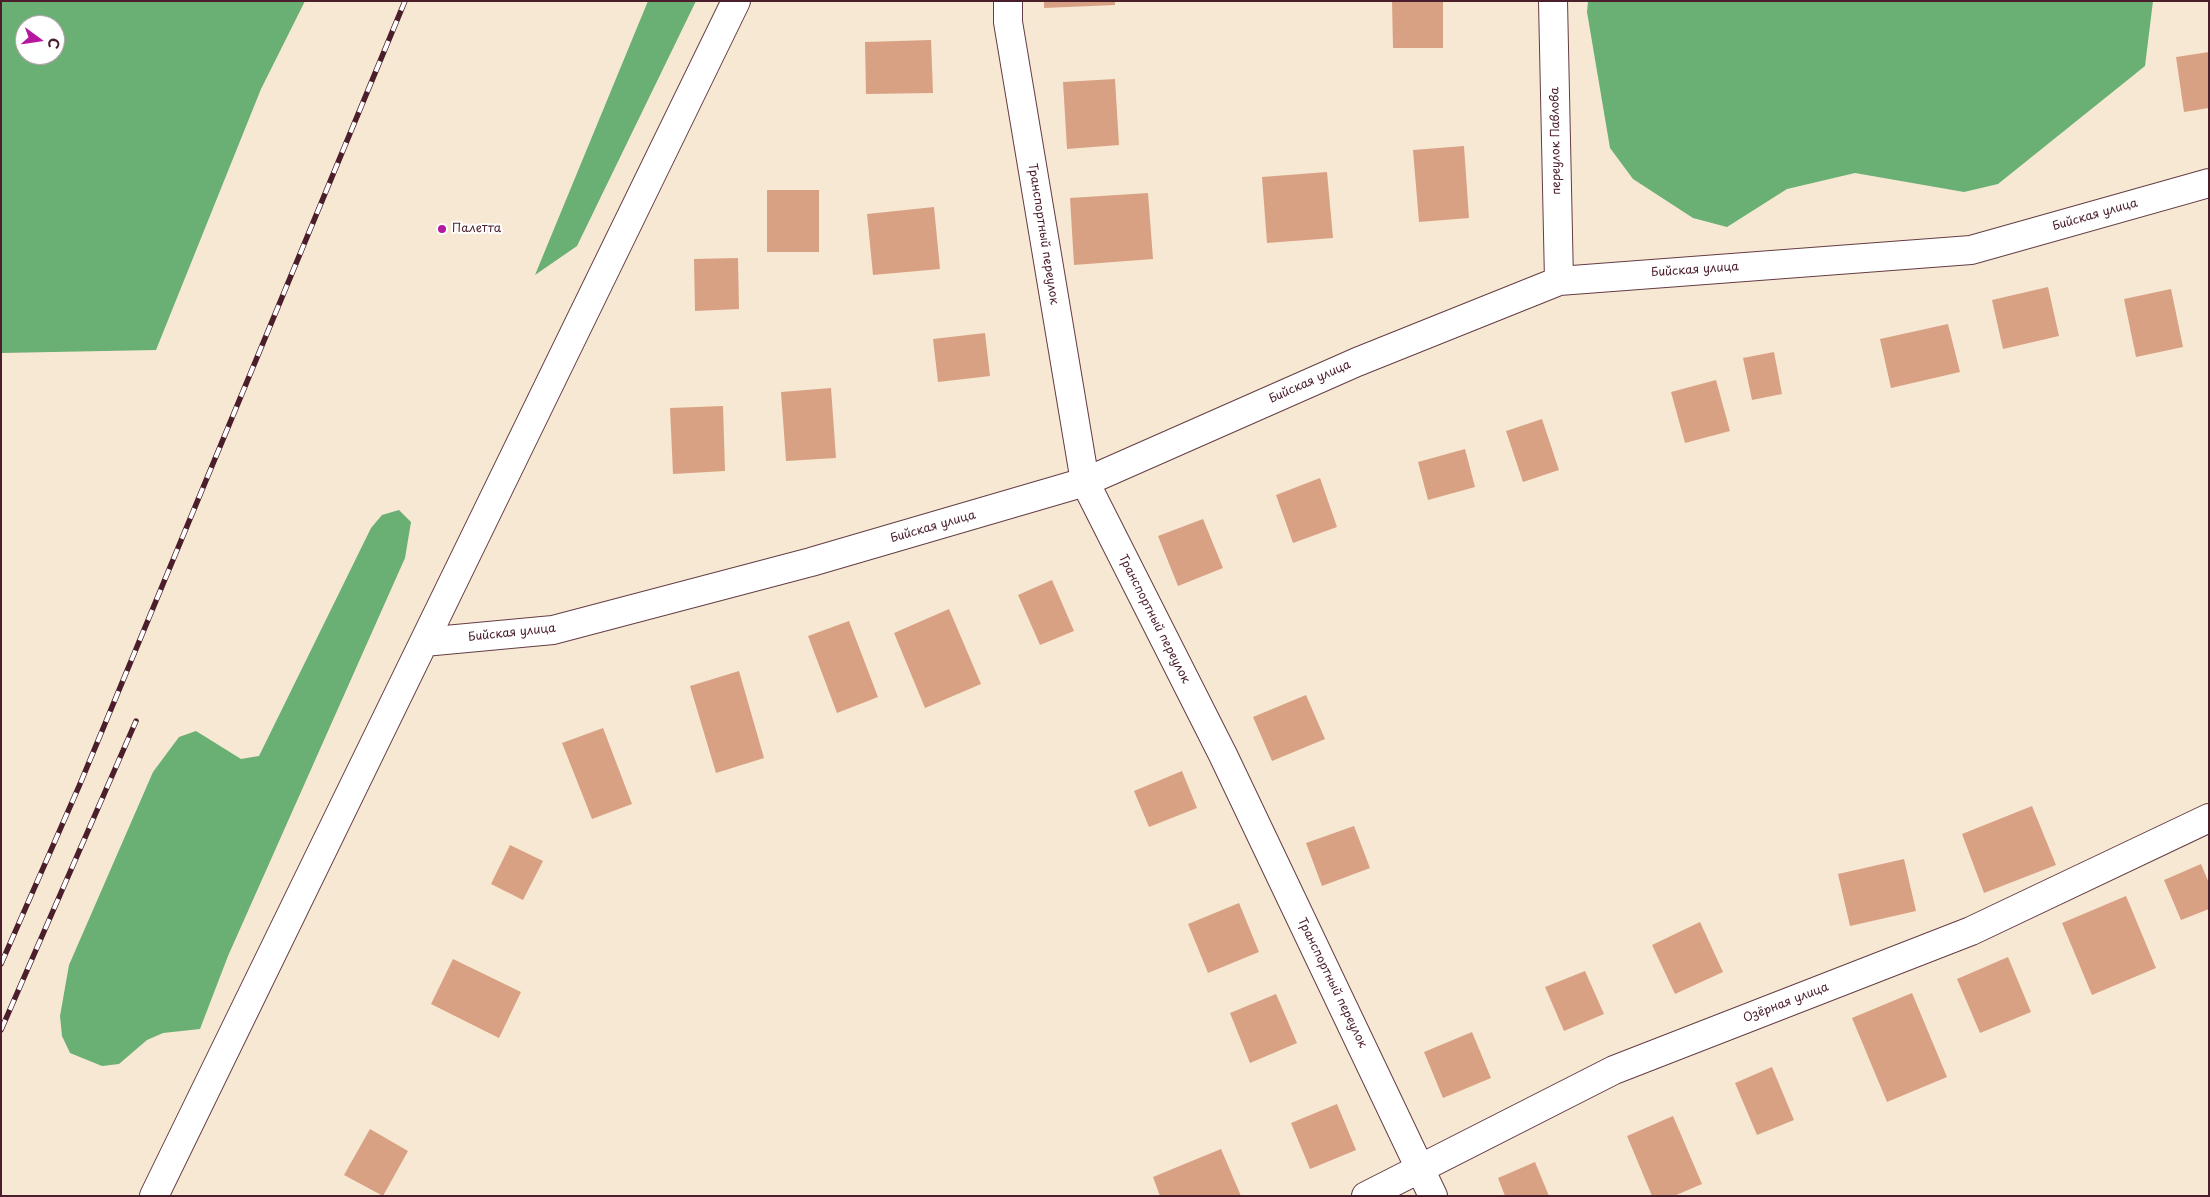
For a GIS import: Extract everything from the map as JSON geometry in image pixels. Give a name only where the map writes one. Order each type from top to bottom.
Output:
[{"type":"street","points":[[154,1196],[736,1]]},
{"type":"street","name":"Транспортный переулок","points":[[1008,1],[1008,22],[1085,482],[1223,755],[1433,1196]]},
{"type":"street","name":"переулок Павлова","points":[[1553,1],[1559,281]]},
{"type":"street","name":"Бийская улица","points":[[424,642],[553,630],[811,562],[1085,482],[1356,362],[1559,281],[1971,250],[2209,183]]},
{"type":"street","name":"Озёрная улица","points":[[1366,1196],[1614,1070],[1971,931],[2209,818]]},
{"type":"green space","points":[[1,1],[305,1],[261,89],[156,350],[1,353]]},
{"type":"green space","points":[[648,1],[696,1],[577,246],[535,275]]},
{"type":"green space","points":[[1588,1],[2153,1],[2145,66],[1998,184],[1964,192],[1855,173],[1787,189],[1727,227],[1693,218],[1633,179],[1610,148],[1587,12]]},
{"type":"green space","points":[[399,510],[411,522],[405,558],[228,956],[200,1029],[163,1033],[147,1040],[119,1064],[102,1066],[70,1053],[62,1036],[60,1016],[69,965],[153,772],[179,737],[196,731],[241,759],[259,756],[371,528],[382,515]]},
{"type":"building","points":[[1044,1],[1115,1],[1115,5],[1044,8]]},
{"type":"building","points":[[1392,1],[1443,1],[1443,48],[1393,48]]},
{"type":"building","points":[[931,40],[933,93],[866,94],[865,42]]},
{"type":"building","points":[[2209,52],[2209,108],[2184,112],[2176,57]]},
{"type":"building","points":[[1115,79],[1119,145],[1067,149],[1063,82]]},
{"type":"building","points":[[1464,146],[1469,218],[1419,222],[1413,150]]},
{"type":"building","points":[[1327,172],[1333,238],[1267,243],[1262,177]]},
{"type":"building","points":[[767,190],[819,190],[819,252],[767,252]]},
{"type":"building","points":[[1148,193],[1153,259],[1074,265],[1070,198]]},
{"type":"building","points":[[934,207],[940,269],[873,275],[867,214]]},
{"type":"building","points":[[738,258],[739,309],[695,311],[694,259]]},
{"type":"building","points":[[2048,287],[2059,336],[2003,349],[1992,300]]},
{"type":"building","points":[[2171,289],[2183,347],[2136,357],[2124,299]]},
{"type":"building","points":[[1948,324],[1960,372],[1891,388],[1880,339]]},
{"type":"building","points":[[985,333],[990,376],[938,382],[933,339]]},
{"type":"building","points":[[1774,352],[1782,394],[1752,400],[1743,358]]},
{"type":"building","points":[[1716,380],[1730,431],[1685,443],[1671,392]]},
{"type":"building","points":[[831,388],[836,458],[786,461],[781,392]]},
{"type":"building","points":[[723,406],[725,471],[673,474],[670,408]]},
{"type":"building","points":[[1542,419],[1559,470],[1523,482],[1506,431]]},
{"type":"building","points":[[1465,449],[1475,487],[1428,500],[1418,462]]},
{"type":"building","points":[[1320,478],[1337,527],[1293,543],[1276,495]]},
{"type":"building","points":[[1203,519],[1223,568],[1178,586],[1158,536]]},
{"type":"building","points":[[1052,580],[1074,631],[1040,645],[1018,595]]},
{"type":"building","points":[[949,609],[981,684],[925,708],[894,633]]},
{"type":"building","points":[[849,621],[878,697],[837,713],[808,636]]},
{"type":"building","points":[[739,671],[764,758],[716,773],[690,686]]},
{"type":"building","points":[[1306,695],[1325,739],[1272,761],[1253,717]]},
{"type":"building","points":[[603,728],[632,804],[592,819],[562,743]]},
{"type":"building","points":[[1182,771],[1197,808],[1149,827],[1134,791]]},
{"type":"building","points":[[2032,806],[2056,865],[1984,893],[1962,834]]},
{"type":"building","points":[[1354,826],[1370,868],[1322,886],[1306,843]]},
{"type":"building","points":[[510,845],[543,861],[523,900],[491,884]]},
{"type":"building","points":[[1904,859],[1916,911],[1850,926],[1838,874]]},
{"type":"building","points":[[2201,864],[2209,883],[2209,909],[2181,920],[2164,880]]},
{"type":"building","points":[[2126,896],[2156,968],[2092,995],[2062,923]]},
{"type":"building","points":[[1239,903],[1259,952],[1208,973],[1188,924]]},
{"type":"building","points":[[1700,922],[1723,972],[1675,994],[1652,945]]},
{"type":"building","points":[[2008,957],[2031,1012],[1980,1033],[1957,979]]},
{"type":"building","points":[[453,959],[521,992],[499,1038],[431,1004]]},
{"type":"building","points":[[1585,971],[1604,1014],[1564,1031],[1545,987]]},
{"type":"building","points":[[1912,993],[1947,1077],[1887,1102],[1852,1018]]},
{"type":"building","points":[[1276,994],[1297,1043],[1250,1063],[1230,1013]]},
{"type":"building","points":[[1472,1032],[1491,1078],[1443,1098],[1424,1052]]},
{"type":"building","points":[[1772,1067],[1794,1120],[1757,1135],[1735,1083]]},
{"type":"building","points":[[1337,1104],[1356,1150],[1310,1169],[1291,1123]]},
{"type":"building","points":[[1673,1116],[1702,1184],[1674,1196],[1652,1196],[1627,1136]]},
{"type":"building","points":[[370,1129],[408,1151],[383,1196],[344,1175]]},
{"type":"building","points":[[1221,1149],[1241,1196],[1160,1196],[1153,1177]]},
{"type":"building","points":[[1535,1162],[1549,1196],[1505,1196],[1498,1178]]},
{"type":"railway","points":[[1,964],[80,784],[405,1]]},
{"type":"railway","points":[[1,1030],[136,721]]},
{"type":"place","name":"Палетта","points":[[442,229]]}]
